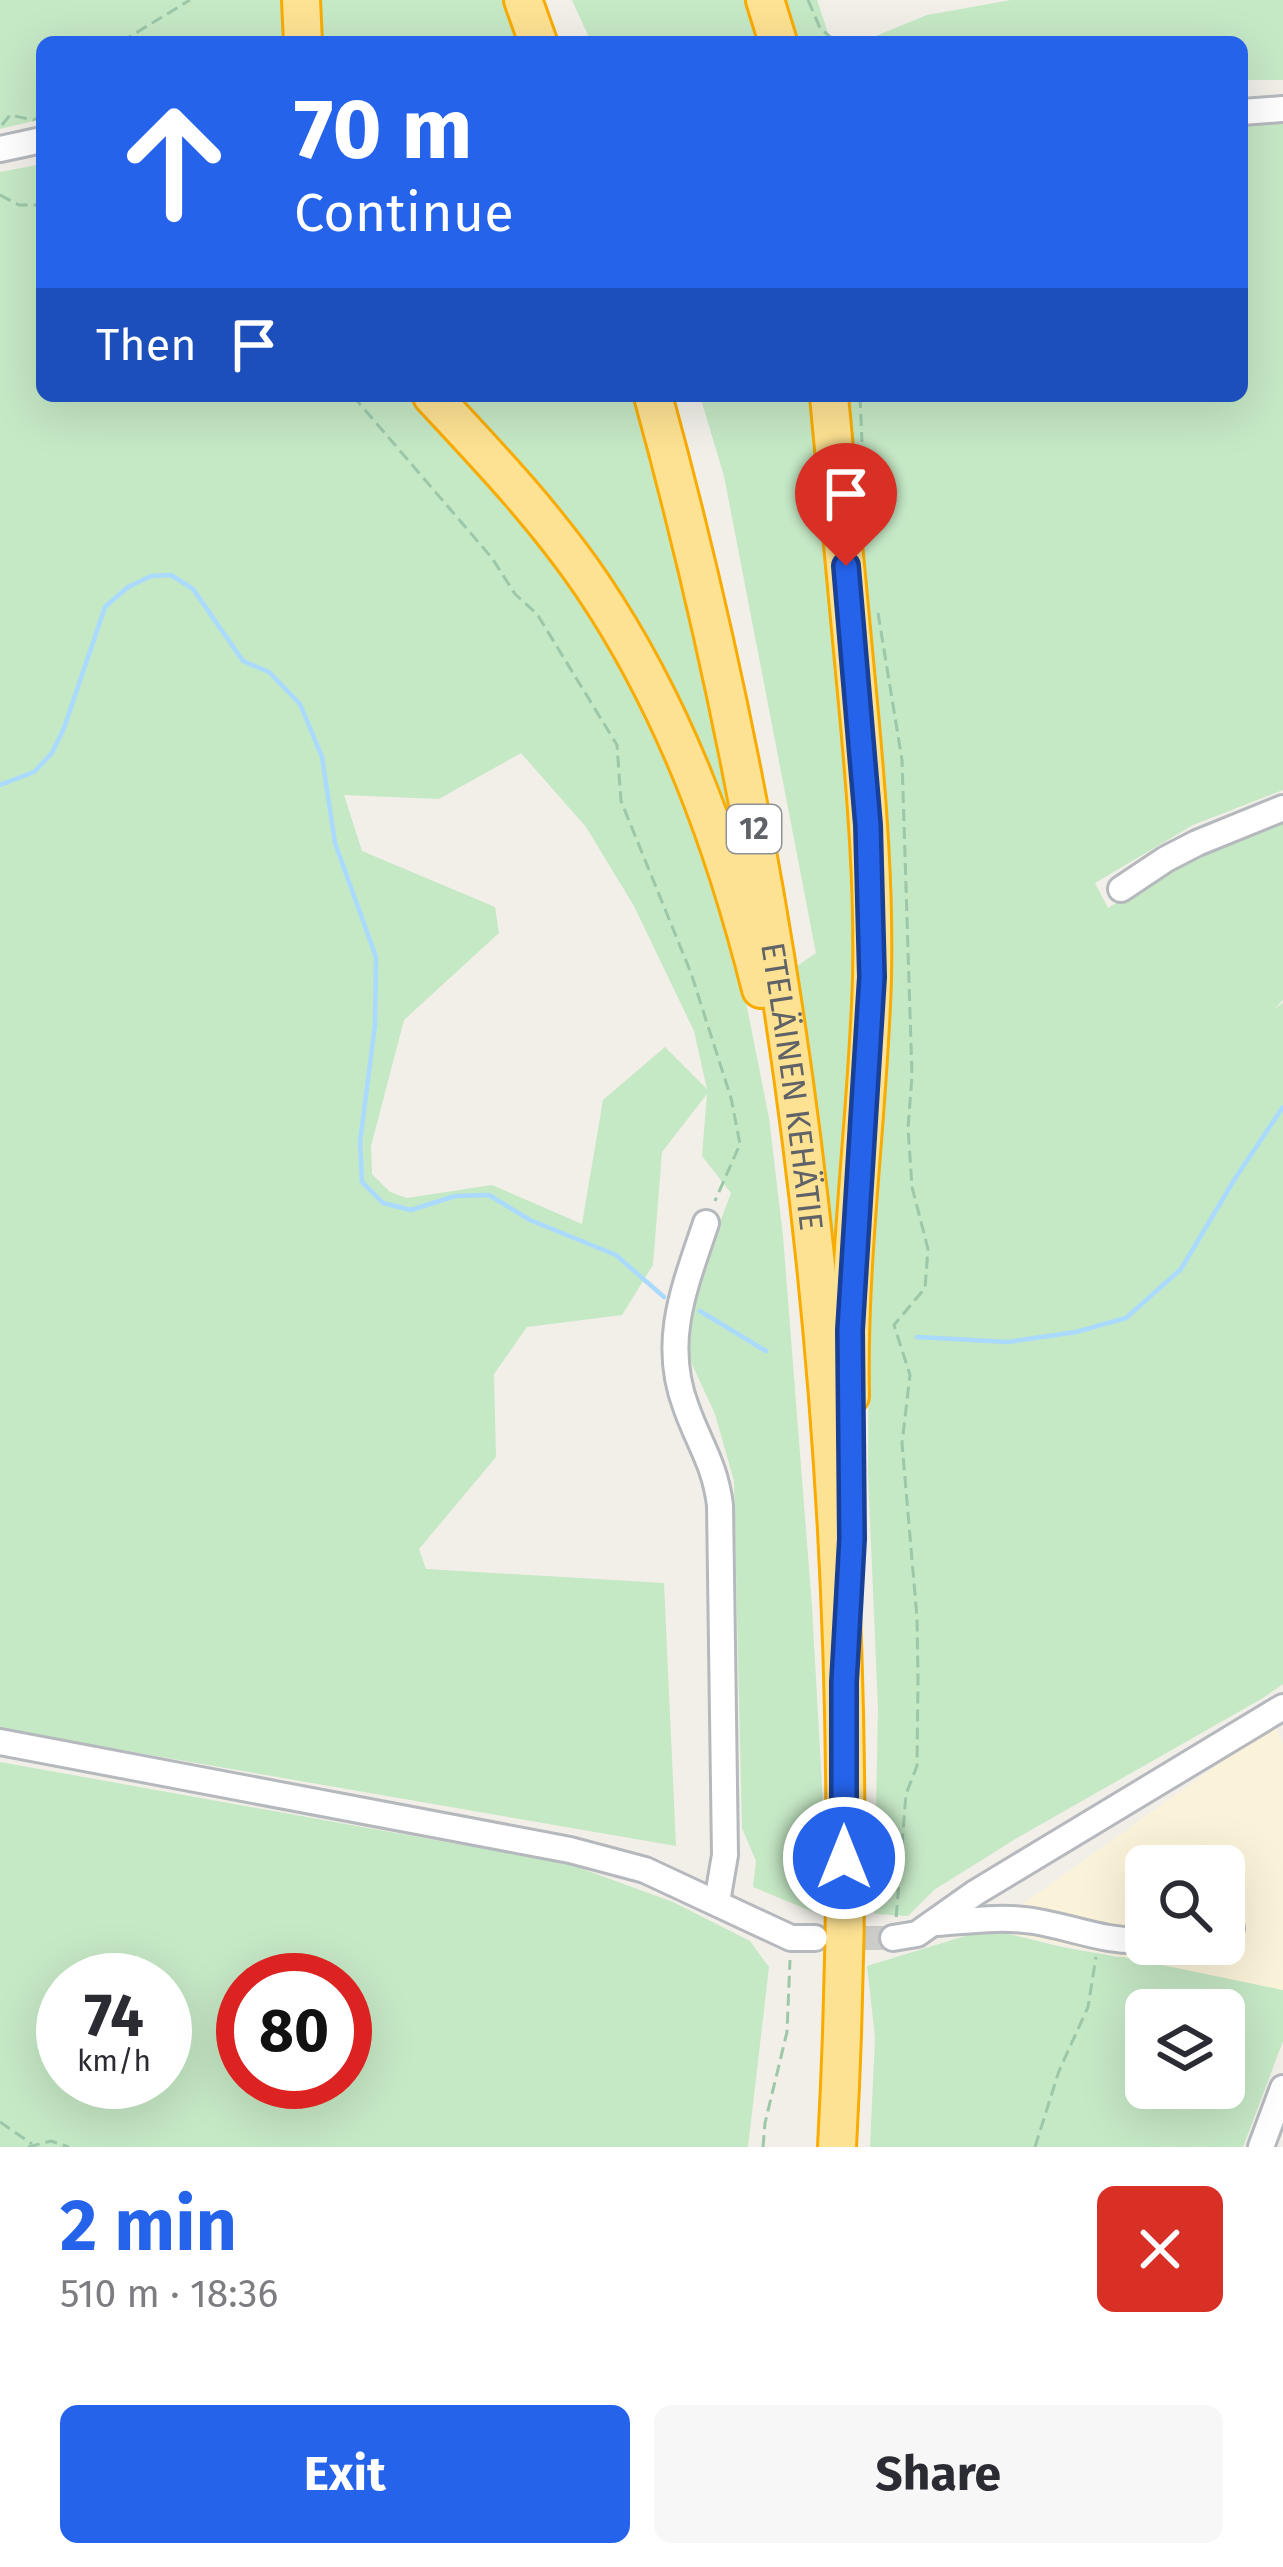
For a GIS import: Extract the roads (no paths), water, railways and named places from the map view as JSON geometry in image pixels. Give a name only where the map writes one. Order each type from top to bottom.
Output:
[{"type":"highway","points":[[301,0],[303,36]]},
{"type":"highway","points":[[523,0],[536,36]]},
{"type":"highway","points":[[765,0],[776,36]]},
{"type":"highway","points":[[437,402],[532,507],[591,583],[631,646],[683,750],[735,894],[760,985],[818,1269]]},
{"type":"highway","name":"ETELÄINEN KEHÄTIE","points":[[655,402],[692,539],[758,850],[790,1048],[818,1269],[836,1492],[844,1682],[837,2147]]},
{"type":"highway","points":[[831,402],[867,807],[872,931],[851,1286],[852,1539],[844,1682]]},
{"type":"street","points":[[1248,112],[1283,109]]},
{"type":"street","points":[[0,149],[36,141]]},
{"type":"street","points":[[1121,889],[1197,843],[1283,808]]},
{"type":"street","points":[[706,1223],[682,1297],[674,1342],[680,1390],[711,1462],[720,1505],[725,1855],[717,1902]]},
{"type":"street","points":[[893,1938],[916,1934],[934,1924],[975,1893],[1282,1710]]},
{"type":"street","points":[[0,1742],[570,1850],[645,1870],[803,1938]]},
{"type":"street","points":[[934,1924],[999,1918],[1033,1921],[1125,1942]]},
{"type":"street","points":[[1262,2147],[1283,2088]]},
{"type":"waterway","points":[[0,785],[34,772],[52,753],[105,607],[128,587],[151,576],[171,575],[193,589],[243,661],[269,672],[300,704],[322,757],[335,843],[376,957],[375,1025],[360,1142],[362,1182],[383,1203],[411,1210],[455,1196],[489,1195],[530,1220],[616,1255],[664,1297]]},
{"type":"waterway","points":[[917,1337],[1008,1342],[1076,1332],[1126,1318],[1181,1269],[1283,1107]]},
{"type":"waterway","points":[[700,1311],[766,1351]]},
{"type":"tunnel","points":[[829,1938],[893,1938]]}]
